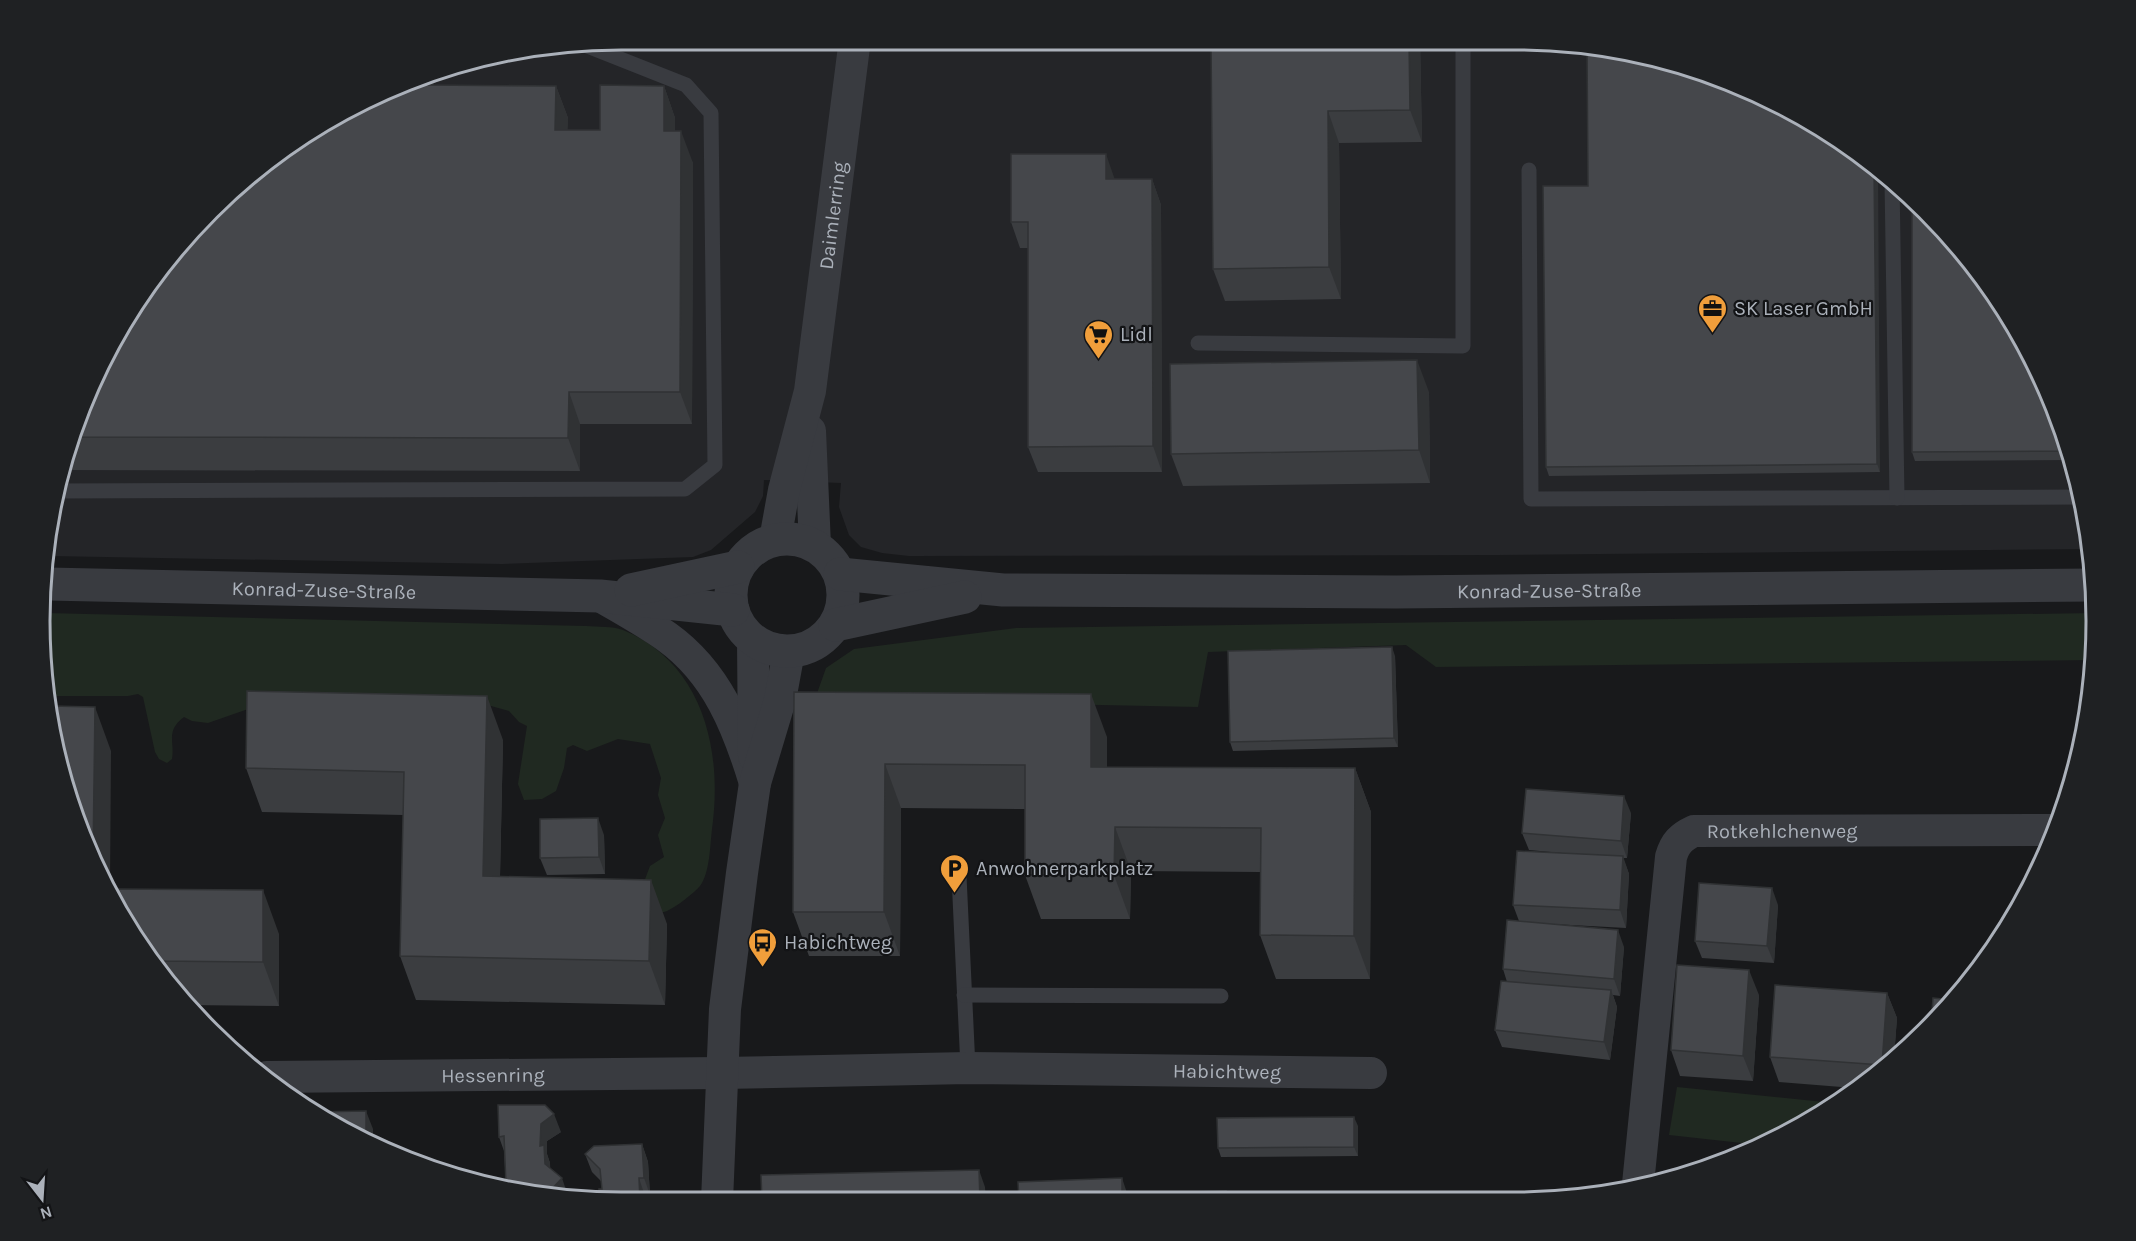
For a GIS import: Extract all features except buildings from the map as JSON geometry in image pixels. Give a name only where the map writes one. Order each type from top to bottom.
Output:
[{"type":"street","name":"Daimlerring","points":[[775,540],[784,490],[810,391],[854,50]]},
{"type":"street","name":"Daimlerring","points":[[810,391],[811,495],[815,546]]},
{"type":"street","points":[[754,783],[780,700],[789,651],[764,646],[744,631],[733,610],[733,581],[738,567],[761,546],[775,540],[802,541],[815,546],[834,563],[840,574],[843,600],[835,625]]},
{"type":"street","name":"Konrad-Zuse-Straße","points":[[600,596],[738,567]]},
{"type":"street","name":"Konrad-Zuse-Straße","points":[[840,574],[1003,590],[1396,592],[2085,585]]},
{"type":"street","name":"Konrad-Zuse-Straße","points":[[51,584],[600,596],[733,610]]},
{"type":"street","name":"Konrad-Zuse-Straße","points":[[789,651],[815,644],[835,625],[1003,590]]},
{"type":"street","points":[[600,596],[668,638],[699,665],[727,706],[744,745],[754,783]]},
{"type":"street","points":[[717,1192],[725,1009],[754,783],[753,640]]},
{"type":"street","name":"Rotkehlchenweg","points":[[1639,1178],[1671,857],[1674,846],[1683,836],[1694,831],[2046,830]]},
{"type":"street","name":"Habichtweg","points":[[721,1073],[968,1068],[1371,1073]]},
{"type":"street","name":"Hessenring","points":[[277,1077],[721,1073]]},
{"type":"lane","points":[[1198,343],[1463,346],[1463,50]]},
{"type":"lane","points":[[65,491],[685,489],[715,465],[711,112],[686,85],[599,51]]},
{"type":"lane","points":[[1529,170],[1531,499],[2073,497]]},
{"type":"lane","points":[[1892,191],[1897,498]]},
{"type":"lane","points":[[959,876],[968,1068]]},
{"type":"lane","points":[[964,995],[1221,996]]},
{"type":"shaded area","points":[[620,50],[1553,51],[1627,60],[1699,80],[1734,93],[1801,126],[1863,167],[1892,191],[1945,244],[1969,273],[2010,335],[2028,368],[2056,437],[2067,473],[2082,549],[1496,555],[909,556],[882,553],[861,547],[849,535],[839,507],[841,483],[764,480],[763,496],[755,512],[711,550],[693,557],[502,564],[53,556],[60,509],[79,440],[248,188],[303,146],[368,108],[437,80],[473,69],[546,54]]},
{"type":"shaded area","points":[[50,613],[586,626],[623,630],[650,645],[672,664],[689,687],[702,712],[710,740],[715,799],[706,874],[700,886],[667,911],[640,914],[635,906],[650,866],[664,857],[658,835],[665,818],[658,795],[661,778],[650,744],[618,739],[587,751],[573,745],[567,748],[564,768],[556,791],[542,799],[524,800],[518,784],[527,726],[519,722],[509,711],[459,697],[396,701],[375,693],[355,698],[257,706],[208,723],[192,721],[184,717],[178,722],[173,732],[172,759],[167,763],[159,759],[155,752],[143,697],[138,694],[54,696]]},
{"type":"shaded area","points":[[2086,613],[2086,620],[2085,660],[1436,667],[1406,645],[1208,652],[1198,707],[815,699],[826,668],[854,649],[1016,628]]},
{"type":"shaded area","points":[[1677,1087],[1822,1102],[1768,1133],[1745,1143],[1669,1135]]},
{"type":"place","name":"SK Laser GmbH","points":[[1713,334]]},
{"type":"place","name":"Lidl","points":[[1099,360]]},
{"type":"place","name":"Anwohnerparkplatz","points":[[955,894]]},
{"type":"place","name":"Habichtweg","points":[[763,968]]}]
